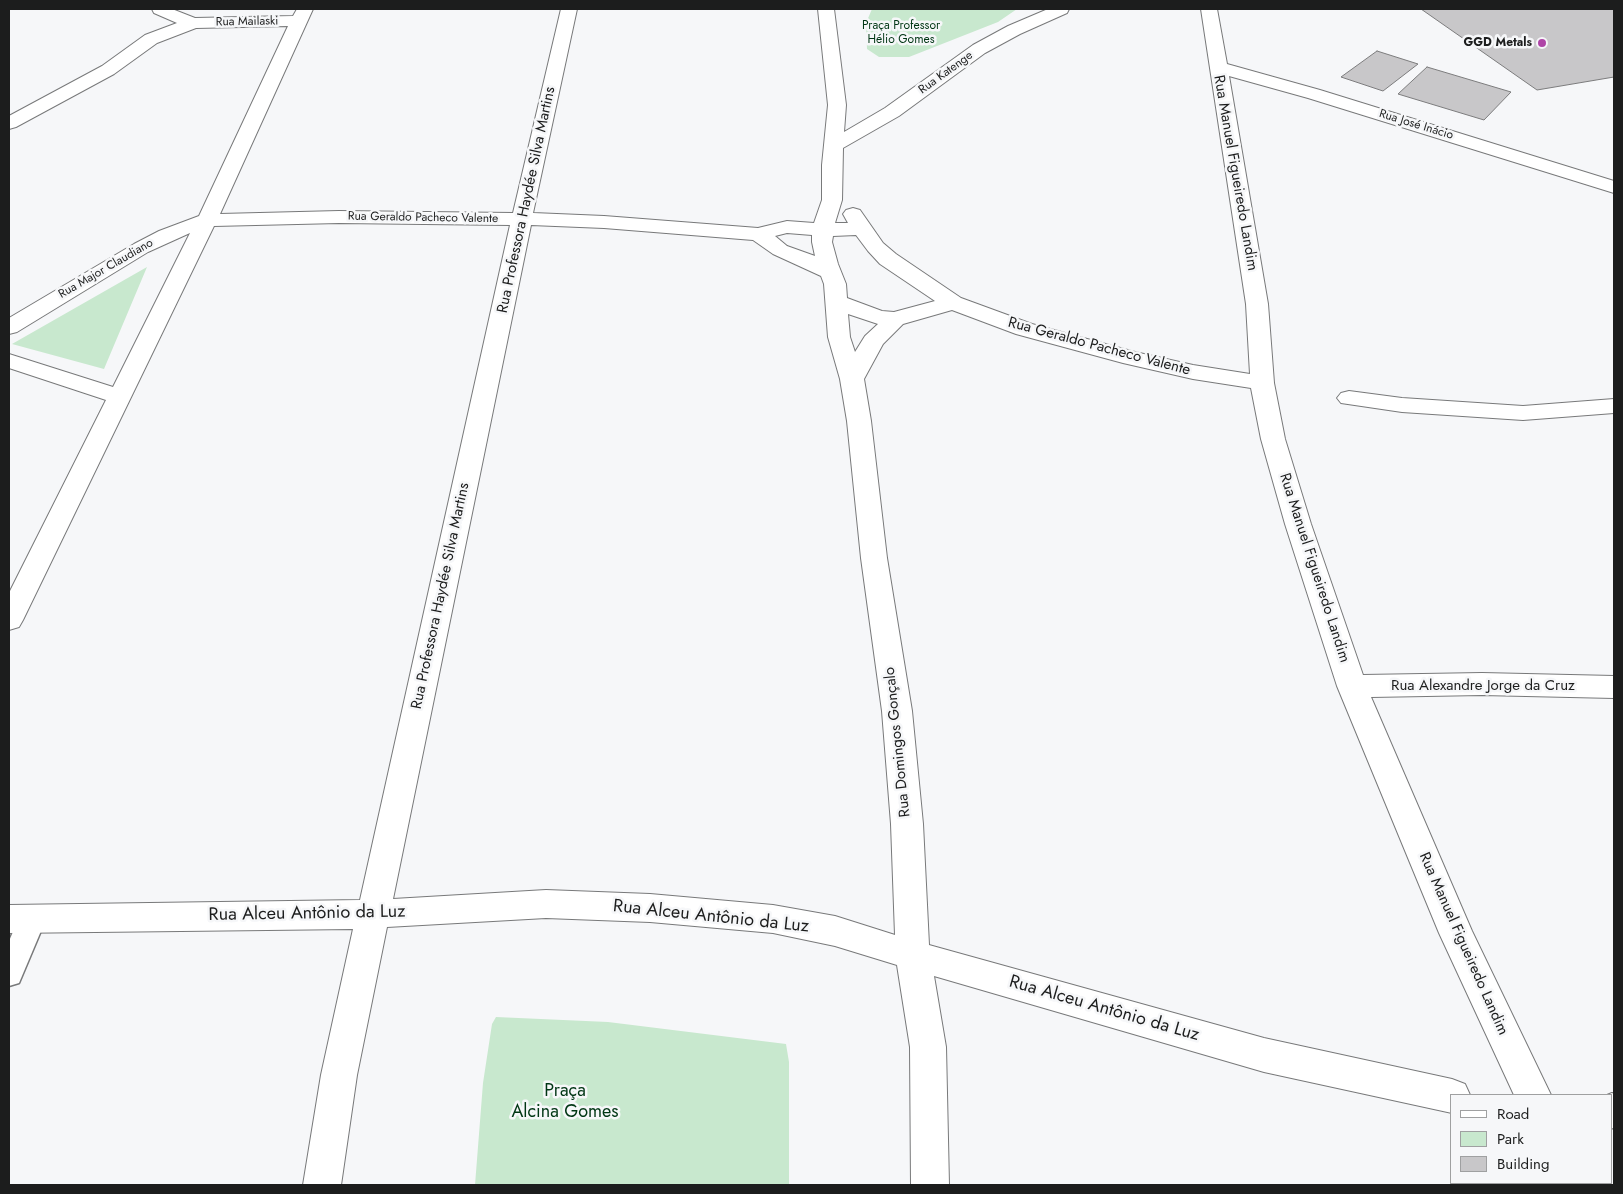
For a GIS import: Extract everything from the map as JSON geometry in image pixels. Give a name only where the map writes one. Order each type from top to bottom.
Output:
[{"type":"street","name":"Rua Professora Haydée Silva Martins","points":[[322,1185],[339,1075],[569,9]]},
{"type":"street","name":"Rua Domingos Gonçalo","points":[[826,9],[837,105],[831,181],[832,200],[823,230],[822,242],[835,284],[840,337],[852,379],[859,421],[874,558],[897,711],[907,824],[912,955],[928,1048],[930,1185]]},
{"type":"street","name":"Rua Katenge","points":[[834,145],[865,130],[979,49],[1022,26],[1062,9]]},
{"type":"street","name":"Rua Manuel Figueiredo Landim","points":[[1209,9],[1257,304],[1262,383],[1273,439],[1298,524],[1352,686],[1456,933],[1533,1094]]},
{"type":"street","name":"Rua Mailaski","points":[[153,15],[194,23]]},
{"type":"street","points":[[132,52],[153,15]]},
{"type":"street","name":"Rua Mailaski","points":[[9,123],[95,78],[158,35],[194,23],[302,15]]},
{"type":"street","points":[[9,620],[118,396],[207,220],[302,15]]},
{"type":"street","name":"Rua José Inácio","points":[[1218,67],[1314,94],[1614,187]]},
{"type":"street","points":[[832,200],[849,210],[875,247],[888,259],[953,303]]},
{"type":"street","name":"Rua Geraldo Pacheco Valente","points":[[207,220],[339,216],[604,222],[758,234],[787,227],[823,230],[863,228]]},
{"type":"street","name":"Rua Major Claudiano","points":[[9,327],[166,234],[207,220]]},
{"type":"street","points":[[758,234],[780,250],[830,272]]},
{"type":"street","points":[[837,302],[878,317],[895,319],[953,303]]},
{"type":"street","name":"Rua Geraldo Pacheco Valente","points":[[953,303],[1024,329],[1131,358],[1194,372],[1262,383]]},
{"type":"street","points":[[852,379],[873,341],[895,319]]},
{"type":"street","points":[[9,361],[118,396]]},
{"type":"street","points":[[1348,398],[1402,405],[1523,413],[1614,406]]},
{"type":"street","name":"Rua Alexandre Jorge da Cruz","points":[[1352,686],[1482,684],[1614,687]]},
{"type":"street","name":"Rua Alceu Antônio da Luz","points":[[21,919],[373,914],[546,904],[650,908],[773,919],[835,931],[912,955],[1264,1055],[1450,1096]]},
{"type":"lane","points":[[9,974],[21,919]]},
{"type":"green space","name":"Praça Professor Hélio Gomes","points":[[872,9],[1017,9],[998,22],[909,57],[879,57],[867,49],[866,23]]},
{"type":"green space","points":[[147,267],[104,369],[12,344]]},
{"type":"green space","name":"Praça Alcina Gomes","points":[[496,1017],[608,1022],[786,1044],[789,1062],[789,1185],[475,1185],[483,1083],[492,1024]]},
{"type":"building","name":"GGD Metals","points":[[1421,9],[1614,9],[1614,77],[1537,90]]},
{"type":"building","points":[[1377,51],[1418,64],[1383,91],[1341,77]]},
{"type":"building","points":[[1427,67],[1511,92],[1484,120],[1398,94]]},
{"type":"place","name":"GGD Metals","points":[[1542,43]]}]
